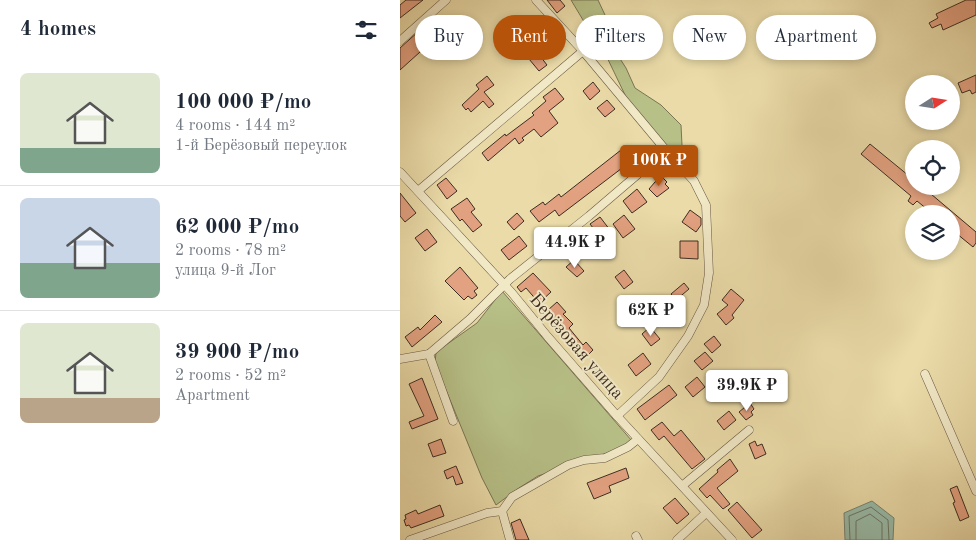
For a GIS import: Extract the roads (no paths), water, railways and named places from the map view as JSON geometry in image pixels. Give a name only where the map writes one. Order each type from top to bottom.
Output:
[{"type":"street","points":[[400,41],[446,0]]},
{"type":"street","points":[[536,0],[576,43]]},
{"type":"street","points":[[418,191],[576,57]]},
{"type":"street","points":[[591,60],[694,181],[706,205],[709,273],[704,305],[688,336],[659,378],[617,416]]},
{"type":"street","points":[[400,359],[429,354],[470,320],[504,284],[534,258],[589,216],[630,181],[664,148]]},
{"type":"street","name":"Берёзовая улица","points":[[400,172],[504,284],[617,416],[732,540]]},
{"type":"street","points":[[429,354],[453,421]]},
{"type":"street","points":[[925,374],[976,492]]},
{"type":"street","points":[[682,486],[749,430]]},
{"type":"street","points":[[410,540],[487,513],[502,511],[512,497],[568,465],[584,460],[605,458],[628,447],[638,439]]},
{"type":"street","points":[[502,511],[510,540]]},
{"type":"street","points":[[677,540],[706,513]]},
{"type":"water","points":[[872,501],[894,518],[893,540],[845,540],[844,513]]}]
